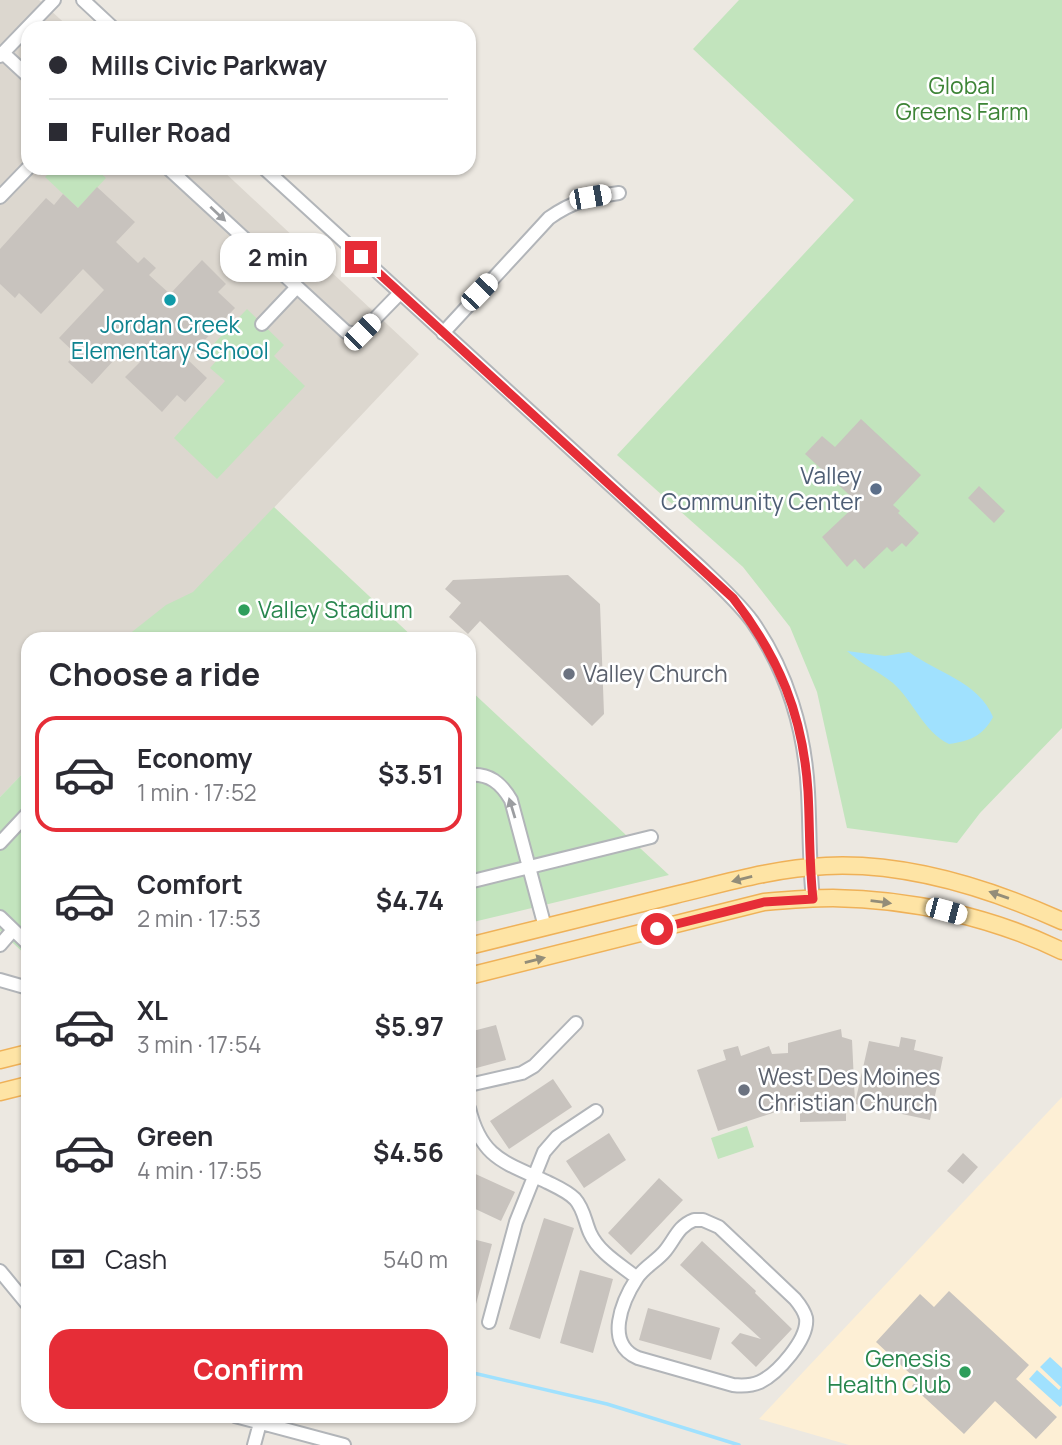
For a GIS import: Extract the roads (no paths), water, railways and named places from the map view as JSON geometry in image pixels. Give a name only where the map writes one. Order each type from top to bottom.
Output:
[{"type":"main road","points":[[476,944],[766,873],[828,865],[868,868],[953,882],[993,893],[1062,920]]},
{"type":"main road","points":[[476,974],[764,902],[813,899],[870,901],[946,911],[1013,931],[1062,951]]},
{"type":"main road","points":[[0,1060],[21,1055]]},
{"type":"main road","points":[[0,1092],[21,1087]]},
{"type":"street","points":[[36,21],[54,0]]},
{"type":"street","points":[[83,0],[106,21]]},
{"type":"street","points":[[21,38],[2,55],[21,70]]},
{"type":"street","points":[[0,197],[21,175]]},
{"type":"street","points":[[176,175],[345,332],[362,332],[400,293]]},
{"type":"street","points":[[272,175],[700,567],[733,598],[751,621],[770,651],[789,692],[799,727],[808,789],[813,899]]},
{"type":"street","points":[[443,333],[550,218],[568,205],[590,197],[619,192]]},
{"type":"street","points":[[262,324],[297,287]]},
{"type":"street","points":[[476,775],[484,775],[505,790],[510,800],[545,927]]},
{"type":"street","points":[[0,843],[21,820]]},
{"type":"street","points":[[476,880],[651,837]]},
{"type":"street","points":[[0,917],[21,937]]},
{"type":"street","points":[[0,945],[13,930]]},
{"type":"street","points":[[0,980],[21,986]]},
{"type":"street","points":[[476,1083],[522,1073],[534,1066],[576,1023]]},
{"type":"street","points":[[489,1322],[516,1222],[549,1144],[596,1111]]},
{"type":"street","points":[[476,1130],[483,1144],[503,1161],[561,1188],[576,1200],[596,1244],[637,1278]]},
{"type":"street","points":[[703,1220],[711,1222],[803,1308],[806,1318],[803,1338],[767,1378],[757,1384],[744,1386],[638,1359],[626,1351],[618,1334],[624,1306],[637,1278],[665,1251],[686,1223],[703,1220]]},
{"type":"street","points":[[0,1271],[21,1296]]},
{"type":"street","points":[[254,1445],[260,1423],[344,1445]]},
{"type":"water","points":[[847,651],[885,656],[909,652],[967,686],[978,695],[993,717],[985,729],[975,736],[949,744],[932,732],[893,683]]},
{"type":"water","points":[[1050,1357],[1062,1368],[1060,1407],[1029,1379],[1037,1370],[1059,1390],[1061,1387],[1040,1367]]},
{"type":"waterway","points":[[476,1374],[607,1404],[739,1445]]},
{"type":"place","name":"Jordan Creek Elementary School","points":[[170,300]]},
{"type":"place","name":"Valley Community Center","points":[[876,489]]},
{"type":"place","name":"Valley Stadium","points":[[244,610]]},
{"type":"place","name":"Valley Church","points":[[569,674]]},
{"type":"place","name":"West Des Moines Christian Church","points":[[744,1090]]},
{"type":"place","name":"Genesis Health Club","points":[[965,1372]]},
{"type":"park label","name":"Global Greens Farm","points":[[962,99]]}]
